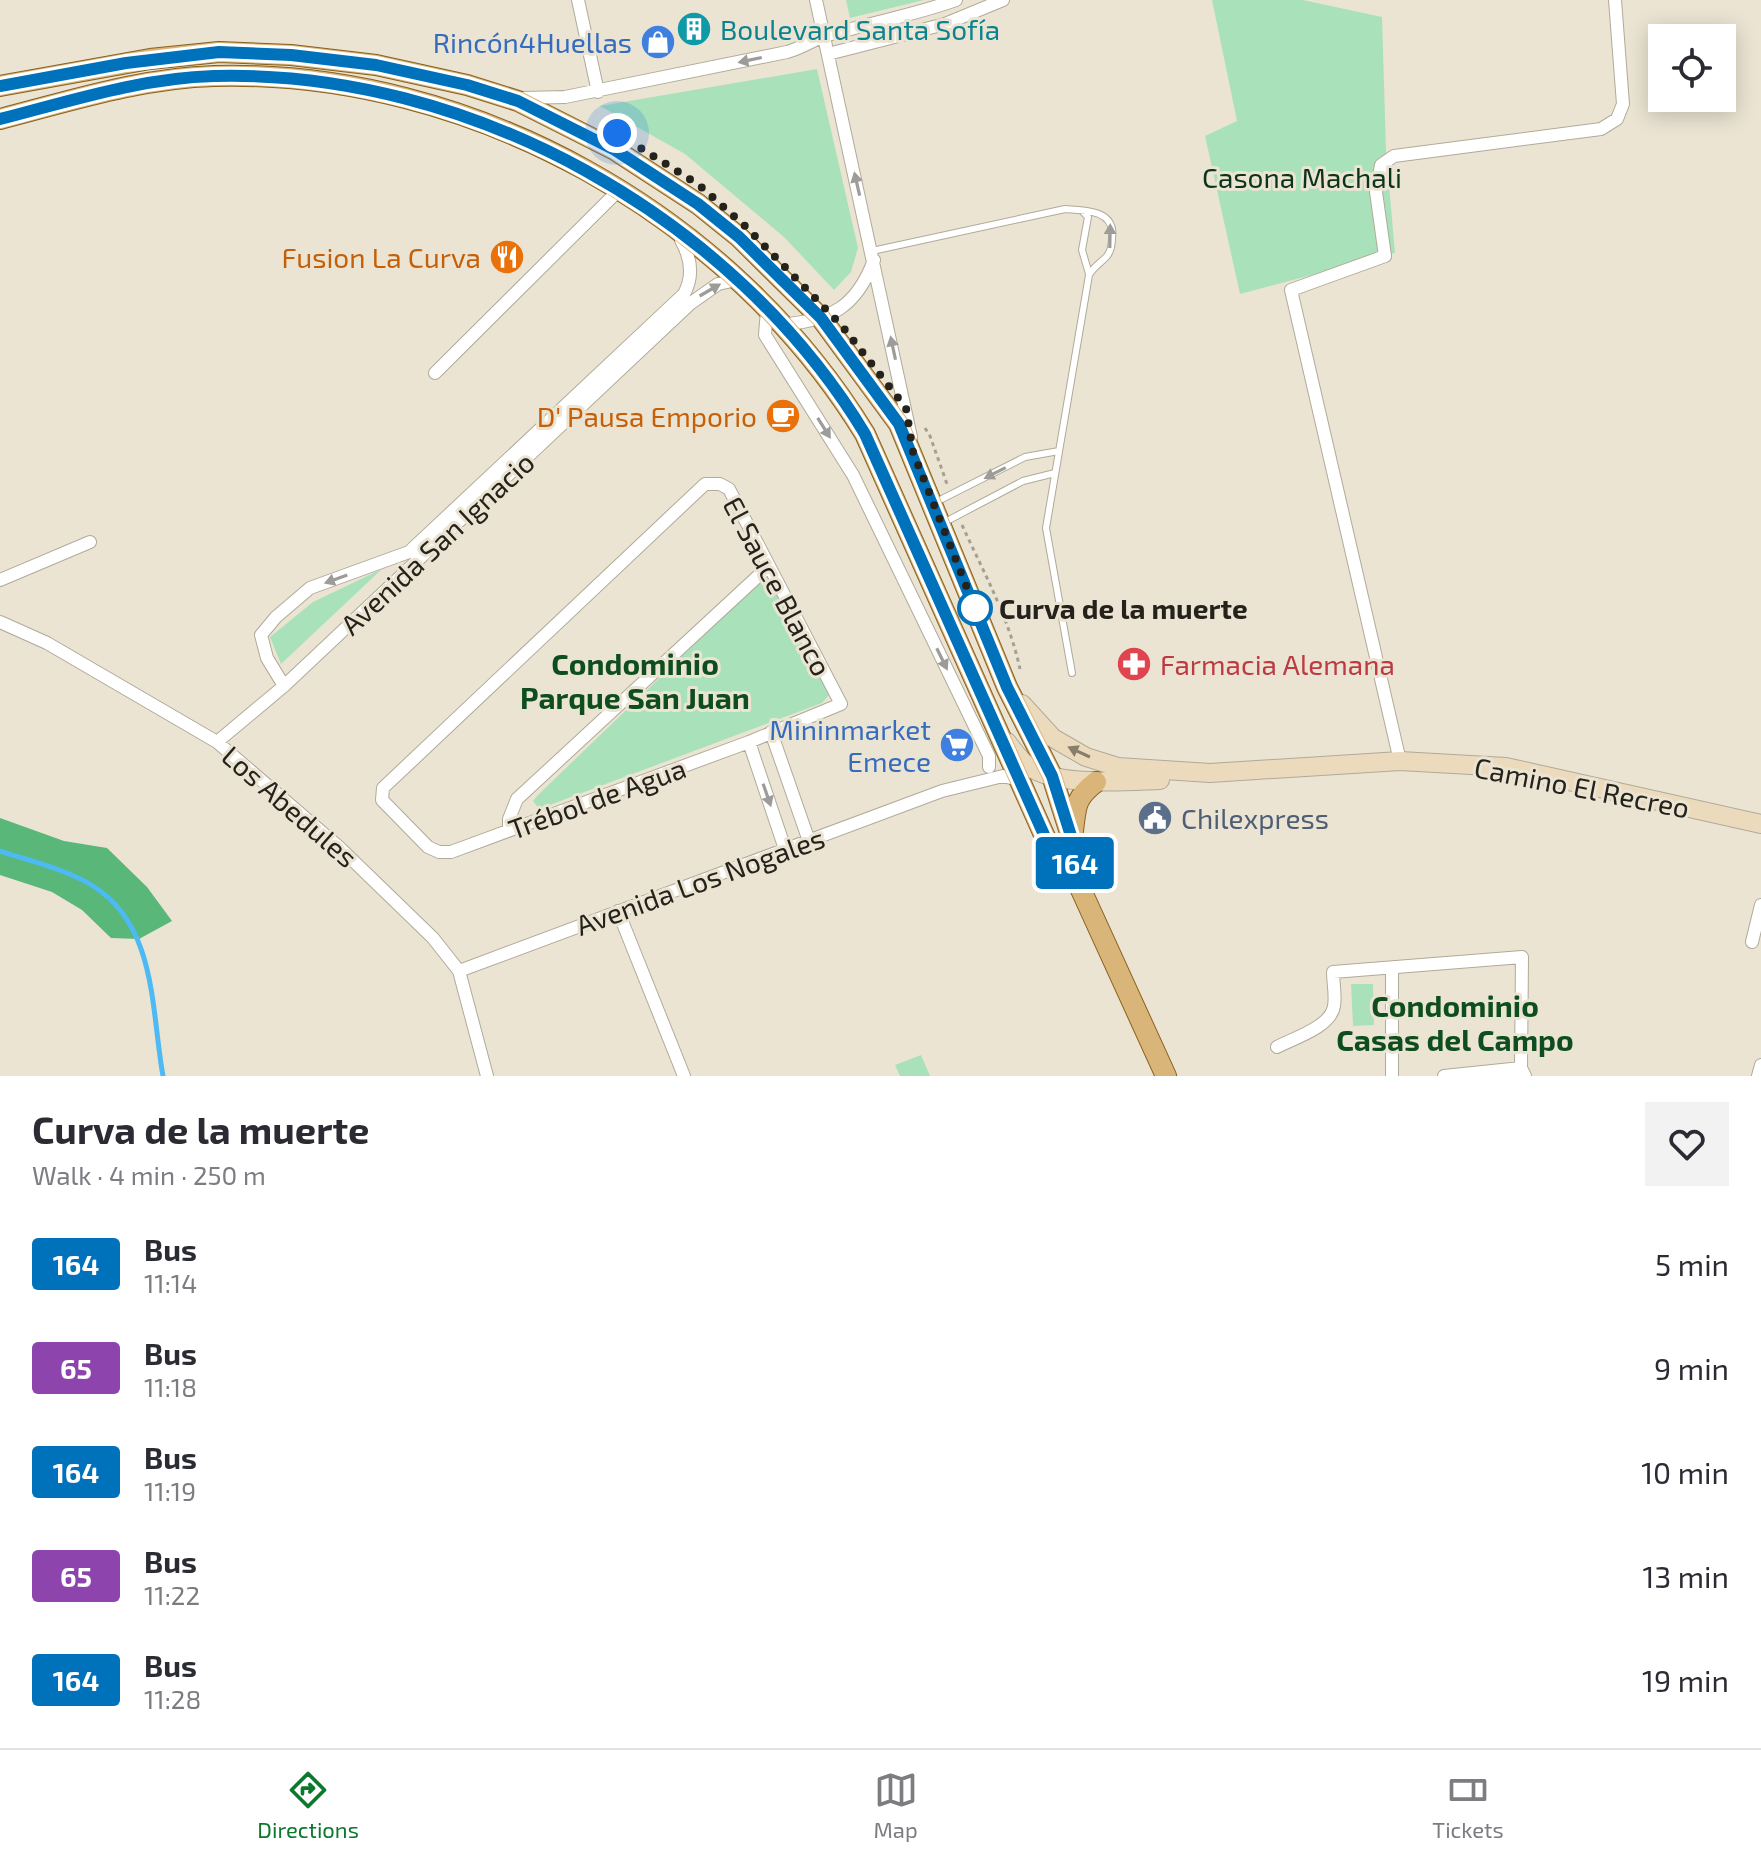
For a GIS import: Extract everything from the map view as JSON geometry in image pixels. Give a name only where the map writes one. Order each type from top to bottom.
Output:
[{"type":"main road","points":[[0,86],[126,63],[219,52],[291,55],[376,65],[467,85],[518,101],[615,150],[698,204],[739,237],[821,318],[899,424],[942,499],[1052,776],[1072,839],[1077,881]]},
{"type":"main road","points":[[0,119],[99,93],[182,79],[213,76],[331,84],[427,105],[500,129],[551,151],[619,190],[737,280],[826,378],[865,434],[1049,846],[1077,881],[1166,1076]]},
{"type":"main road","name":"Camino El Recreo","points":[[1014,679],[1053,738],[1086,757],[1118,767],[1210,773],[1400,761],[1506,767],[1761,824]]},
{"type":"main road","name":"Camino El Recreo","points":[[1000,738],[1027,766],[1052,776],[1096,782],[1180,779],[1210,773]]},
{"type":"main road","points":[[1072,839],[1079,797],[1096,782]]},
{"type":"street","points":[[578,0],[598,92]]},
{"type":"street","points":[[816,0],[913,452]]},
{"type":"street","points":[[491,93],[537,99],[598,92],[787,52],[806,47],[824,36],[921,13],[956,0]]},
{"type":"street","points":[[828,54],[945,24],[1003,0]]},
{"type":"street","points":[[1400,761],[1291,290],[1385,256],[1376,192],[1381,165],[1394,156],[1601,129],[1617,119],[1623,104],[1615,0]]},
{"type":"street","points":[[435,373],[619,190]]},
{"type":"street","name":"Avenida San Ignacio","points":[[217,742],[284,686],[684,294],[691,283],[691,269],[687,252],[674,229]]},
{"type":"street","points":[[781,325],[821,318],[848,303],[864,287],[873,255]]},
{"type":"street","name":"Avenida San Ignacio","points":[[559,419],[705,291],[737,280]]},
{"type":"street","points":[[767,310],[765,335],[853,475],[989,756],[989,767]]},
{"type":"street","name":"El Sauce Blanco","points":[[385,786],[705,484],[720,484],[729,489],[841,704]]},
{"type":"street","points":[[0,580],[90,542]]},
{"type":"street","name":"Avenida San Ignacio","points":[[284,686],[267,658],[261,635],[276,617],[310,588],[413,557]]},
{"type":"street","points":[[509,830],[509,819],[517,799],[769,566]]},
{"type":"street","name":"Los Abedules","points":[[0,622],[47,643],[217,742],[339,847],[433,938],[459,971],[487,1076]]},
{"type":"street","name":"Trébol de Agua","points":[[385,786],[381,792],[382,800],[428,847],[439,852],[451,852],[749,742],[841,704]]},
{"type":"street","points":[[771,732],[809,841]]},
{"type":"street","points":[[989,767],[997,760],[1000,738]]},
{"type":"street","points":[[749,742],[785,849]]},
{"type":"street","name":"Avenida Los Nogales","points":[[942,791],[946,785],[989,767]]},
{"type":"street","name":"Avenida Los Nogales","points":[[459,971],[942,791],[1003,776],[1019,780]]},
{"type":"street","points":[[1752,942],[1761,905]]},
{"type":"street","points":[[618,911],[684,1076]]},
{"type":"street","points":[[1277,1047],[1323,1023],[1330,1016],[1334,1007],[1333,972],[1522,957],[1519,1073],[1444,1076]]},
{"type":"street","points":[[1392,968],[1392,1076]]},
{"type":"street","points":[[1758,1076],[1761,1065]]},
{"type":"lane","points":[[873,255],[1048,212],[1080,210],[1106,217],[1113,232],[1107,256],[1093,267],[1089,275],[1046,537],[1072,673]]},
{"type":"lane","points":[[1080,210],[1088,217],[1082,250],[1089,275]]},
{"type":"lane","points":[[942,499],[1025,457],[1059,451]]},
{"type":"lane","points":[[950,519],[1023,481],[1055,473]]},
{"type":"path","points":[[906,408],[930,436],[942,499]]},
{"type":"path","points":[[950,519],[997,597],[1013,637],[1014,679]]},
{"type":"green space","points":[[846,0],[924,0],[850,18]]},
{"type":"green space","name":"Casona Machali","points":[[1212,0],[1303,0],[1382,17],[1386,151],[1395,253],[1240,294],[1205,136],[1237,121]]},
{"type":"green space","points":[[817,69],[858,248],[851,272],[834,290],[784,237],[685,154],[600,106]]},
{"type":"green space","points":[[382,569],[281,664],[270,637],[313,602]]},
{"type":"green space","points":[[767,577],[775,579],[829,687],[828,696],[822,703],[539,809],[533,801],[538,795]]},
{"type":"green space","points":[[0,818],[64,841],[107,848],[147,887],[172,921],[139,939],[111,938],[82,910],[52,892],[0,875]]},
{"type":"green space","points":[[1351,984],[1373,984],[1374,1025],[1353,1026]]},
{"type":"green space","points":[[921,1055],[930,1076],[900,1076],[895,1065]]},
{"type":"waterway","points":[[0,851],[60,870],[93,886],[114,903],[129,923],[148,971],[163,1076]]},
{"type":"bus line","name":"164","points":[[0,86],[150,59],[219,52],[291,55],[376,65],[467,85],[518,101],[615,150],[698,204],[739,237],[821,318],[899,424],[1007,687],[1052,776],[1072,839],[1077,881],[1049,846],[865,434],[852,413],[804,351],[737,280],[619,190],[551,151],[500,129],[412,101],[331,84],[213,76],[152,82],[0,119]]},
{"type":"place","name":"Boulevard Santa Sofía","points":[[694,29]]},
{"type":"place","name":"Rincón4Huellas","points":[[658,42]]},
{"type":"place","name":"Fusion La Curva","points":[[507,257]]},
{"type":"place","name":"D' Pausa Emporio","points":[[783,416]]},
{"type":"place","name":"Curva de la muerte","points":[[975,608]]},
{"type":"place","name":"Farmacia Alemana","points":[[1134,664]]},
{"type":"place","name":"Mininmarket Emece","points":[[957,745]]},
{"type":"place","name":"Chilexpress","points":[[1155,818]]},
{"type":"district","name":"Condominio Parque San Juan","points":[[635,680]]},
{"type":"district","name":"Condominio Casas del Campo","points":[[1455,1022]]},
{"type":"route","points":[[617,133],[699,185],[746,227],[842,326],[906,408],[913,452],[975,608]]}]
